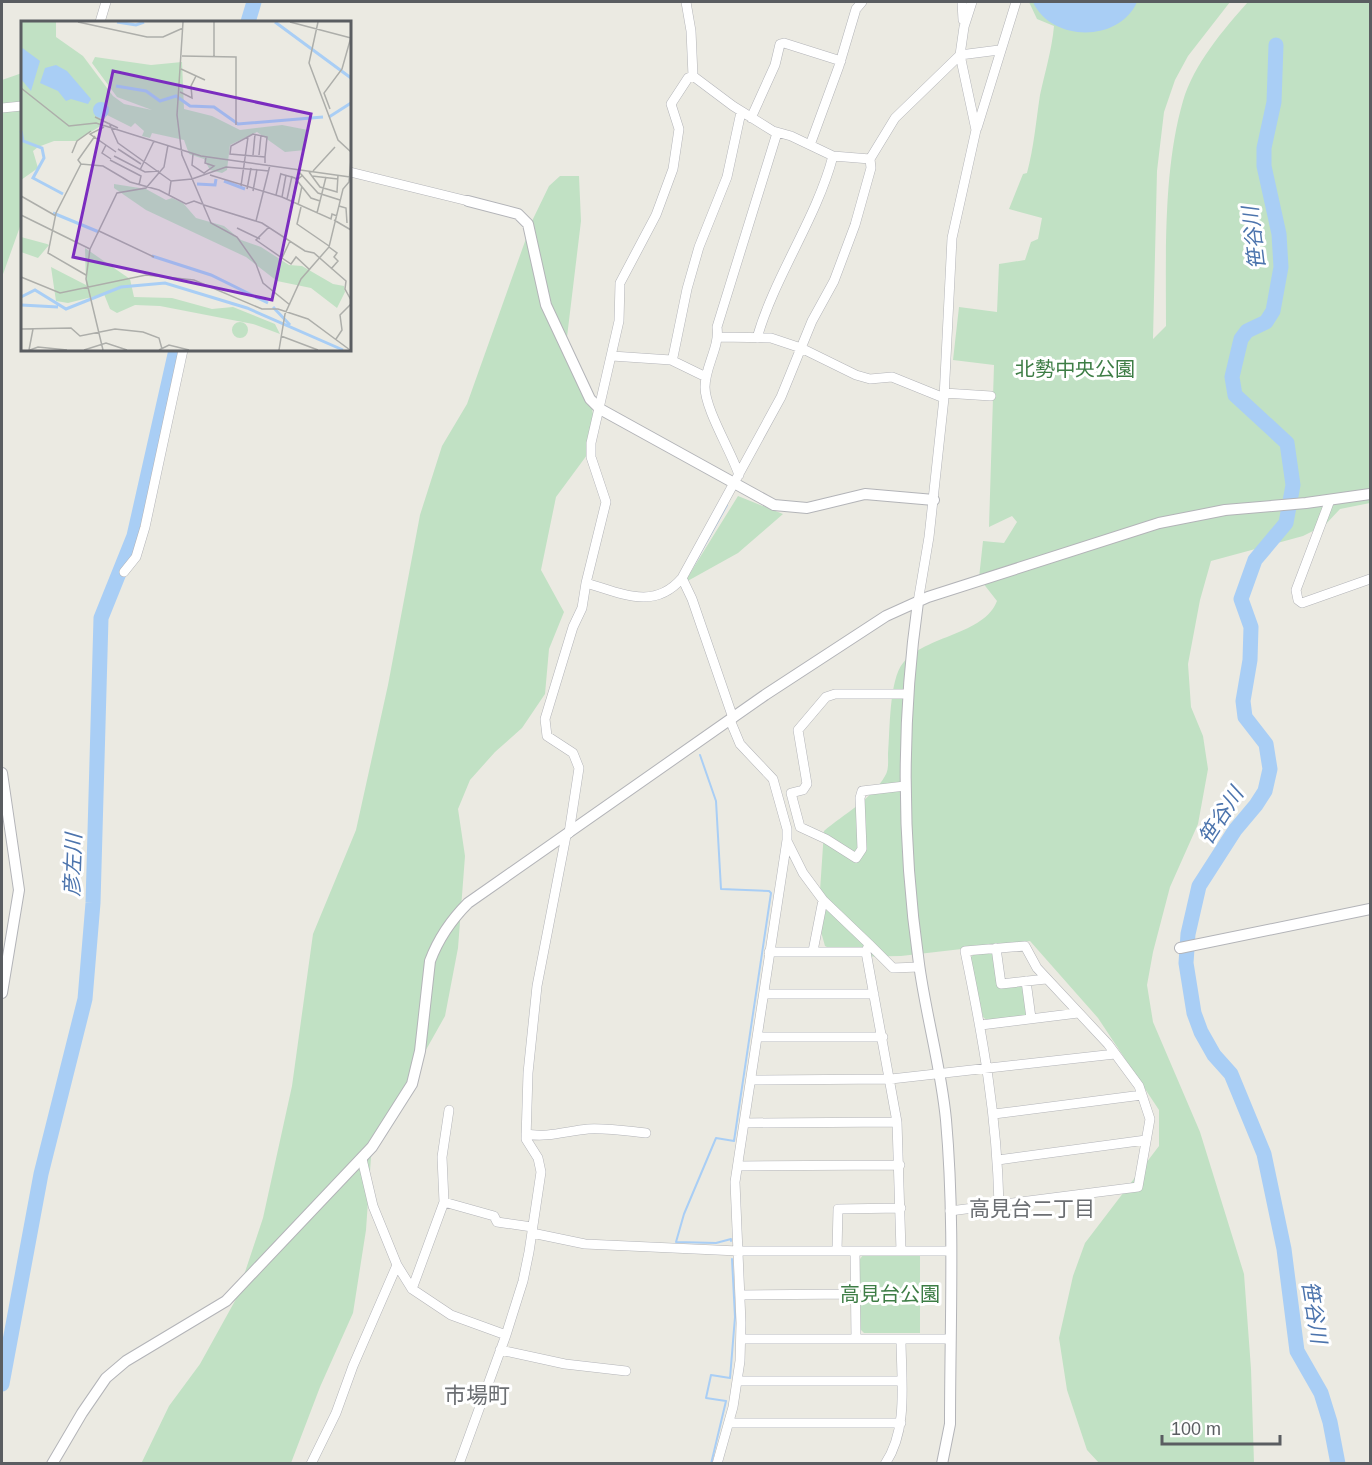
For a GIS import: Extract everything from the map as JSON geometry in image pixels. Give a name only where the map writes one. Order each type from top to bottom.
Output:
[{"type":"street","points":[[100,21],[106,2]]},
{"type":"street","points":[[686,2],[691,31],[693,76]]},
{"type":"street","points":[[810,145],[856,9],[862,2]]},
{"type":"street","points":[[962,2],[963,27],[960,55],[976,130]]},
{"type":"street","points":[[963,27],[972,2]]},
{"type":"street","points":[[944,1462],[950,1424],[950,1165],[940,1075],[919,967],[910,885],[905,786],[907,694],[933,500],[944,395],[952,238],[976,130],[999,50],[1016,2]]},
{"type":"street","points":[[752,118],[775,65],[780,45],[784,43],[840,61]]},
{"type":"street","points":[[585,583],[645,598],[673,589],[682,578],[781,397],[801,348],[831,288],[855,225],[872,168],[870,159],[903,108],[960,55],[999,50]]},
{"type":"street","points":[[693,76],[741,112],[777,133],[833,156],[870,159]]},
{"type":"street","points":[[459,1464],[523,1281],[541,1172],[538,1158],[526,1139],[528,1073],[537,986],[579,768],[573,753],[548,736],[545,719],[573,627],[582,608],[585,583],[606,502],[591,457],[591,443],[619,321],[620,283],[656,215],[673,169],[679,129],[671,104],[688,78],[693,76]]},
{"type":"street","points":[[2,108],[21,106]]},
{"type":"street","points":[[671,360],[699,247],[727,177],[741,112]]},
{"type":"street","points":[[737,480],[707,397],[706,377],[718,337],[717,327],[737,268],[740,248],[762,190],[777,133]]},
{"type":"street","points":[[757,338],[769,301],[829,173],[833,156]]},
{"type":"street","points":[[351,171],[518,214],[528,224],[550,314],[590,399],[600,410],[612,414],[737,480],[774,505],[807,508],[865,494],[933,500]]},
{"type":"street","points":[[718,337],[771,338],[801,348],[856,375],[870,379],[892,377],[944,395],[991,396]]},
{"type":"street","points":[[124,572],[136,556],[145,527],[183,351]]},
{"type":"street","points":[[612,356],[671,360],[706,377]]},
{"type":"street","points":[[52,1464],[106,1378],[126,1362],[226,1302],[362,1159],[412,1084],[420,1051],[430,960],[450,921],[468,903],[732,719],[886,616],[918,602],[1053,555],[1158,523],[1225,510],[1330,501],[1371,494]]},
{"type":"street","points":[[1330,501],[1296,590],[1298,600],[1302,603],[1313,601],[1371,579]]},
{"type":"street","points":[[682,578],[692,598],[740,744],[773,779],[787,840],[803,873],[823,900],[867,948],[893,968],[919,967]]},
{"type":"street","points":[[905,786],[862,791],[860,798],[862,849],[856,858],[826,839],[800,827],[791,793],[802,790],[807,784],[798,730],[826,698],[835,694],[907,694]]},
{"type":"street","points":[[2,773],[19,890],[2,993]]},
{"type":"street","points":[[717,1464],[729,1423],[737,1381],[741,1339],[735,1182],[787,840]]},
{"type":"street","points":[[813,951],[823,900]]},
{"type":"street","points":[[1180,948],[1371,909]]},
{"type":"street","points":[[950,1211],[999,1205],[1138,1187],[1150,1119],[1139,1086],[1115,1054],[1032,962],[1025,946],[965,951],[989,1070],[998,1160],[999,1205]]},
{"type":"street","points":[[769,951],[867,948]]},
{"type":"street","points":[[867,948],[897,1122],[901,1251]]},
{"type":"street","points":[[996,948],[1000,984],[1046,979]]},
{"type":"street","points":[[1026,981],[1031,1018]]},
{"type":"street","points":[[764,994],[874,994]]},
{"type":"street","points":[[981,1025],[1078,1013]]},
{"type":"street","points":[[758,1037],[883,1037]]},
{"type":"street","points":[[752,1080],[891,1079],[989,1070],[1115,1054]]},
{"type":"street","points":[[994,1114],[1142,1095]]},
{"type":"street","points":[[412,1289],[444,1202],[442,1157],[449,1110]]},
{"type":"street","points":[[744,1123],[897,1122]]},
{"type":"street","points":[[526,1134],[543,1137],[558,1132],[592,1129],[646,1133]]},
{"type":"street","points":[[538,1158],[543,1137]]},
{"type":"street","points":[[998,1160],[1146,1140]]},
{"type":"street","points":[[362,1159],[374,1206],[398,1265],[412,1289],[451,1315],[506,1335]]},
{"type":"street","points":[[738,1166],[900,1165]]},
{"type":"street","points":[[444,1202],[494,1216],[497,1222],[585,1244],[738,1251],[950,1251]]},
{"type":"street","points":[[837,1251],[838,1209],[900,1208]]},
{"type":"street","points":[[855,1252],[856,1339]]},
{"type":"street","points":[[311,1464],[336,1413],[352,1366],[398,1265]]},
{"type":"street","points":[[740,1295],[856,1294]]},
{"type":"street","points":[[741,1339],[950,1339]]},
{"type":"street","points":[[885,1464],[894,1448],[901,1423],[901,1339]]},
{"type":"street","points":[[500,1350],[565,1364],[626,1371]]},
{"type":"street","points":[[737,1381],[901,1381]]},
{"type":"street","points":[[729,1423],[901,1423]]},
{"type":"green space","name":"北勢中央公園","points":[[1029,2],[1230,2],[1188,56],[1175,80],[1164,112],[1157,171],[1153,339],[1166,326],[1167,213],[1172,155],[1183,101],[1202,61],[1219,36],[1248,2],[1370,2],[1370,503],[1340,509],[1325,525],[1303,536],[1211,561],[1200,600],[1188,664],[1191,707],[1203,736],[1208,769],[1198,824],[1170,887],[1147,985],[1153,1022],[1200,1132],[1244,1274],[1251,1369],[1254,1463],[1099,1463],[1087,1450],[1067,1390],[1059,1338],[1073,1276],[1085,1243],[1159,1146],[1159,1110],[1098,1018],[1030,941],[901,956],[847,957],[825,946],[818,921],[824,831],[873,792],[886,774],[891,706],[898,671],[913,654],[968,628],[990,612],[997,601],[979,578],[983,541],[1004,543],[1017,522],[1012,516],[989,527],[994,365],[953,360],[959,307],[997,312],[999,264],[1025,260],[1031,242],[1038,239],[1042,218],[1009,209],[1023,174],[1027,173],[1054,26],[1037,19]]},
{"type":"green space","points":[[21,73],[21,224],[2,277],[2,80]]},
{"type":"green space","points":[[560,176],[579,176],[581,221],[567,337],[586,380],[593,414],[587,455],[556,497],[541,570],[564,612],[549,649],[545,694],[522,728],[495,752],[470,780],[458,809],[465,856],[458,948],[445,1016],[386,1121],[371,1157],[366,1230],[353,1313],[320,1387],[291,1463],[141,1464],[169,1406],[200,1364],[236,1299],[263,1218],[292,1086],[313,934],[356,830],[388,685],[420,515],[442,446],[467,404],[533,219],[549,186]]},
{"type":"green space","points":[[738,496],[783,514],[738,553],[684,583]]},
{"type":"green space","points":[[994,952],[998,986],[1023,984],[1029,1015],[988,1021],[983,1017],[970,958],[975,953]]},
{"type":"green space","name":"高見台公園","points":[[863,1255],[920,1255],[920,1333],[864,1333],[860,1329],[860,1259]]},
{"type":"water","points":[[1033,2],[1137,2],[1128,15],[1116,25],[1101,31],[1085,32],[1054,25],[1042,15]]},
{"type":"waterway","name":"彦左川","points":[[248,21],[254,2]]},
{"type":"waterway","name":"笹谷川","points":[[1276,45],[1274,102],[1264,148],[1264,166],[1279,234],[1281,267],[1273,311],[1266,322],[1247,331],[1241,339],[1232,377],[1235,395],[1287,443],[1293,485],[1286,523],[1255,560],[1241,599],[1251,627],[1250,660],[1243,701],[1245,717],[1266,744],[1270,769],[1265,791],[1235,830],[1199,886],[1188,934],[1186,963],[1194,1013],[1201,1032],[1214,1055],[1231,1074],[1264,1154],[1284,1249],[1297,1351],[1321,1393],[1330,1422],[1338,1464]]},
{"type":"waterway","name":"彦左川","points":[[2,1384],[41,1174],[85,999],[93,903],[101,618],[134,536],[176,351]]},
{"type":"waterway","points":[[693,566],[727,505]]},
{"type":"waterway","points":[[700,755],[716,801],[721,889],[769,891],[771,893],[734,1141],[716,1138],[684,1214],[676,1242],[716,1243],[731,1239],[731,1241]]},
{"type":"waterway","points":[[711,1464],[726,1401],[706,1398],[711,1375],[730,1378],[735,1317],[732,1259]]},
{"type":"district","name":"高見台二丁目","points":[[1032,1209]]},
{"type":"district","name":"市場町","points":[[477,1395]]}]
